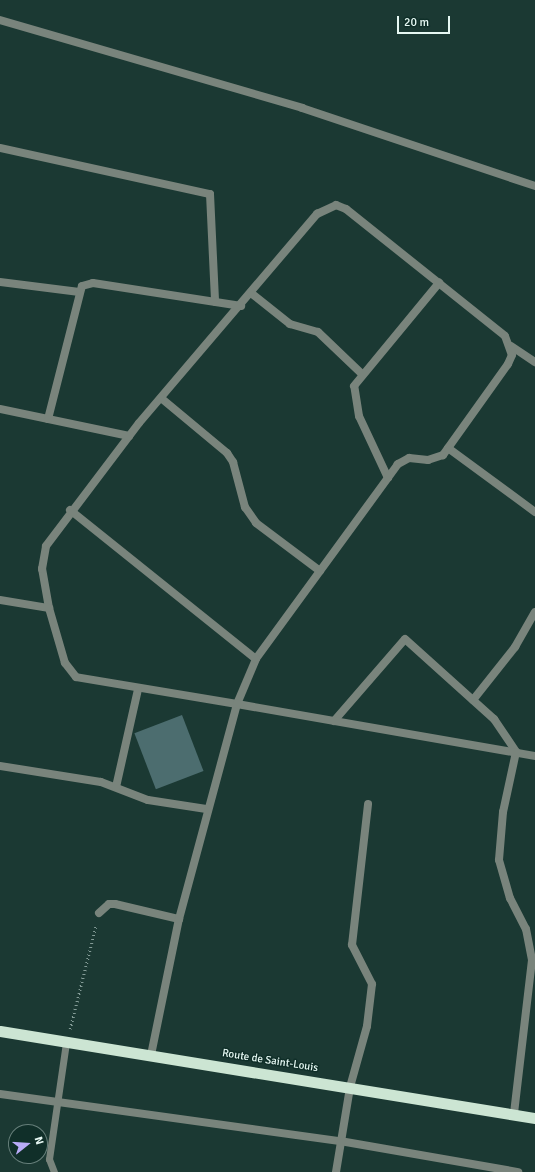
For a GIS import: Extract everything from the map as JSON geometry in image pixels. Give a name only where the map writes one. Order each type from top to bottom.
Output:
[{"type":"highway","name":"Route de Saint-Louis","points":[[0,1031],[535,1118]]},
{"type":"street","points":[[0,20],[302,108],[535,186]]},
{"type":"street","points":[[0,148],[210,194],[215,302]]},
{"type":"street","points":[[535,362],[511,346],[506,336],[439,283],[336,205],[316,214],[241,306],[129,436],[70,510],[42,557],[49,608],[70,672],[83,679],[237,704],[535,756]]},
{"type":"street","points":[[0,282],[79,292]]},
{"type":"street","points":[[48,419],[79,292],[82,286],[93,283],[241,306]]},
{"type":"street","points":[[388,478],[359,416],[354,386],[362,374],[439,283]]},
{"type":"street","points":[[251,293],[290,324],[318,332],[362,374]]},
{"type":"street","points":[[151,1056],[179,919],[206,809],[237,704],[256,659],[388,478],[403,460],[437,459],[448,448],[508,364],[511,346]]},
{"type":"street","points":[[161,398],[227,453],[233,462],[245,507],[256,523],[320,571]]},
{"type":"street","points":[[0,409],[129,436]]},
{"type":"street","points":[[448,448],[535,512]]},
{"type":"street","points":[[70,510],[256,659]]},
{"type":"street","points":[[0,600],[49,608]]},
{"type":"street","points":[[473,700],[515,647],[535,612]]},
{"type":"street","points":[[334,721],[405,639],[494,719],[516,752],[503,812],[499,860],[510,898],[526,929],[532,960],[514,1114]]},
{"type":"street","points":[[116,787],[138,689]]},
{"type":"street","points":[[0,766],[116,787],[148,800],[206,809]]},
{"type":"street","points":[[336,1172],[350,1087],[367,1026],[372,984],[352,946],[368,804]]},
{"type":"street","points":[[100,913],[108,904],[116,904],[179,919]]},
{"type":"street","points":[[0,1094],[340,1141],[518,1172]]},
{"type":"lane","points":[[54,1172],[49,1159],[59,1103],[66,1042]]},
{"type":"path","points":[[66,1042],[100,913]]},
{"type":"building","points":[[182,715],[204,771],[156,789],[134,733]]}]
